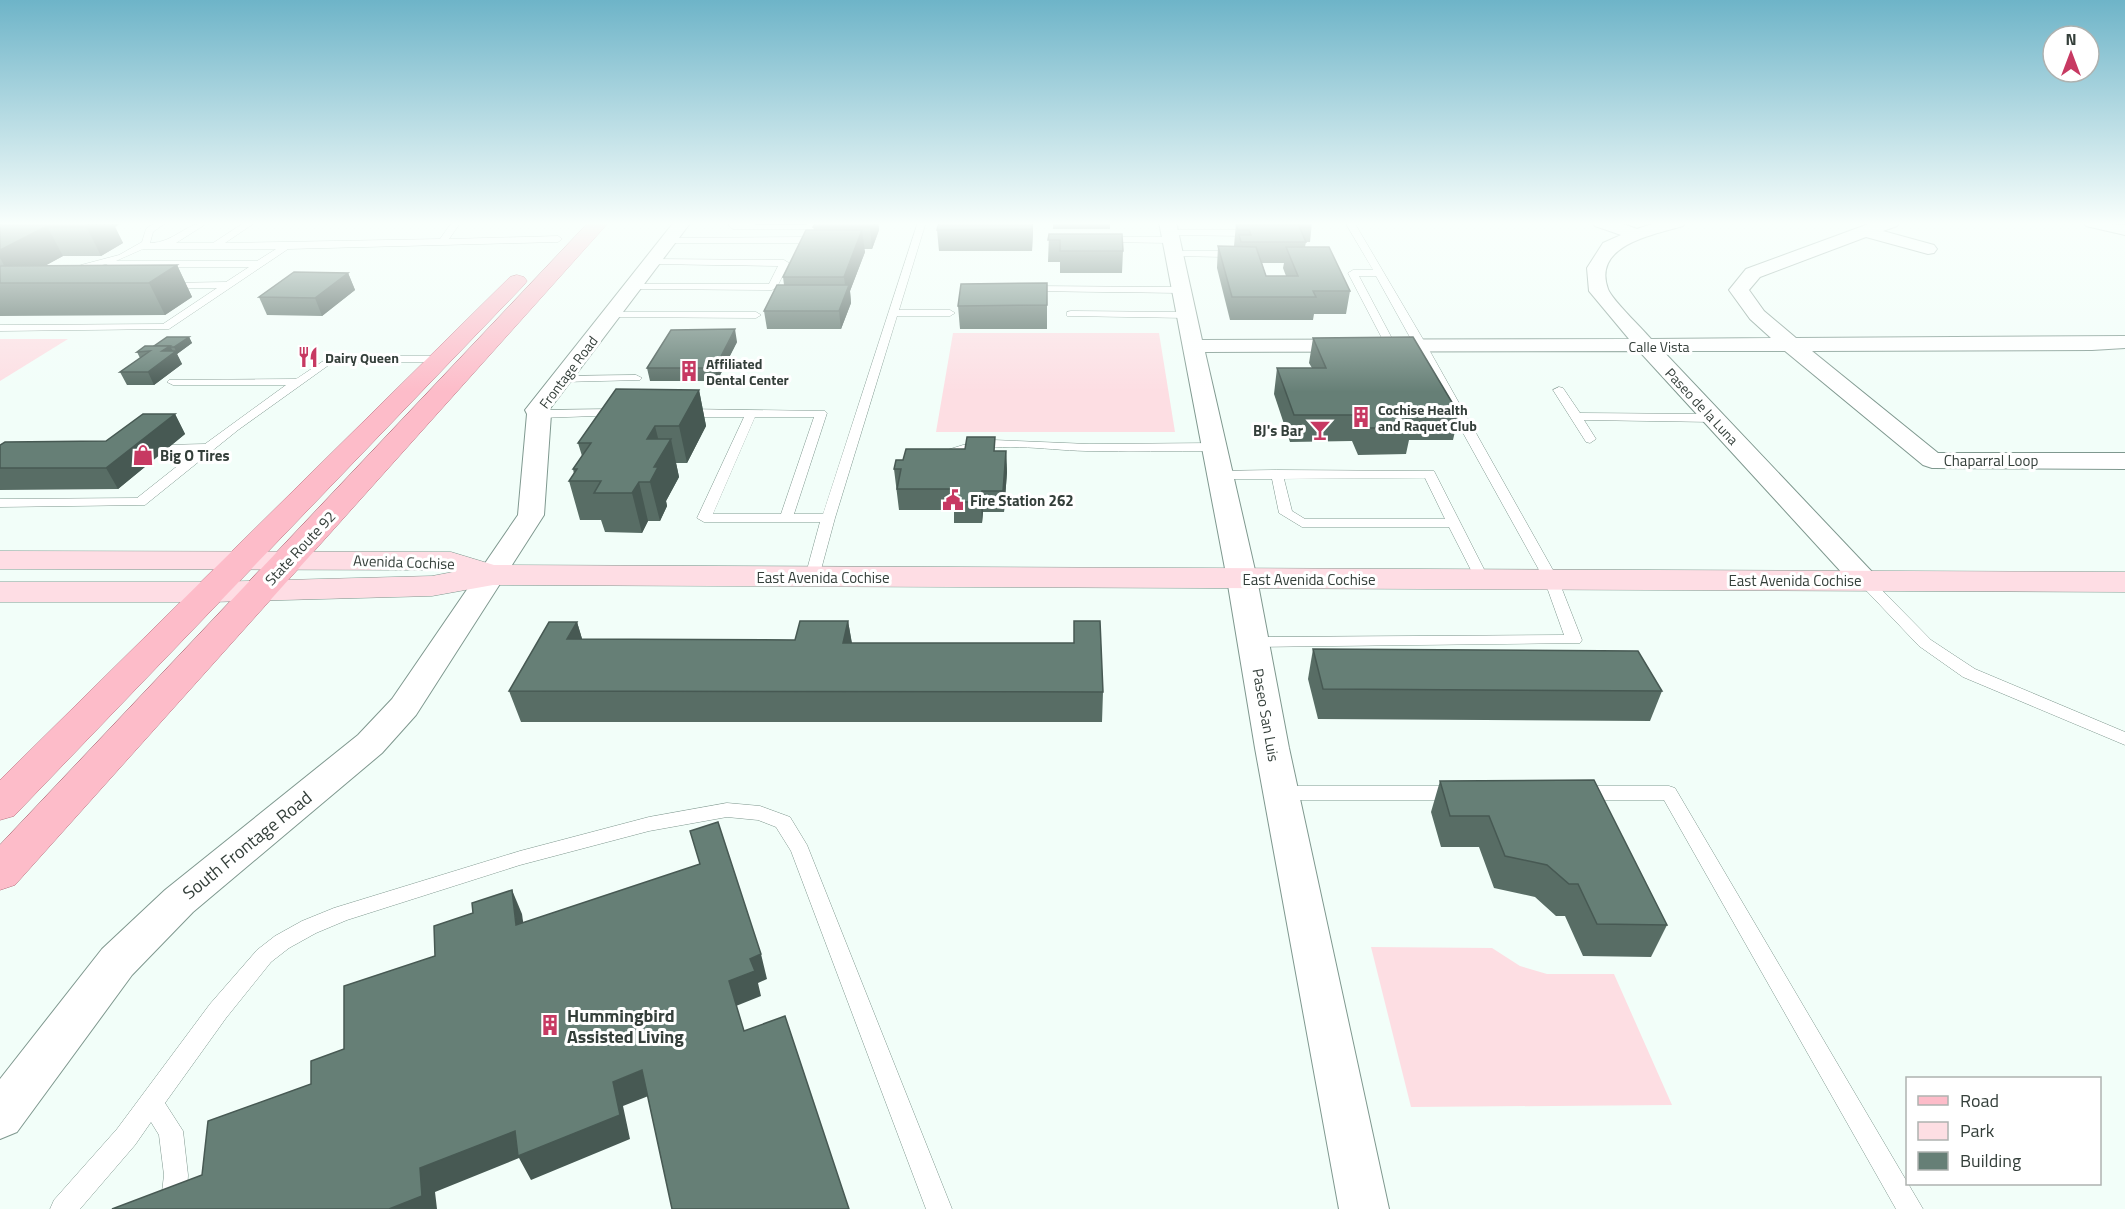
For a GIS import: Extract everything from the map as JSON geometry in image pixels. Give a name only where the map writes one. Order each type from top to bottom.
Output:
[{"type":"main road","points":[[0,806],[440,358],[527,278]]},
{"type":"main road","name":"State Route 92","points":[[0,873],[290,559],[537,278]]},
{"type":"street","name":"Frontage Road","points":[[493,575],[531,515],[539,414],[537,410],[640,278]]},
{"type":"street","name":"Paseo San Luis","points":[[1179,278],[1242,579],[1281,793],[1364,1209]]},
{"type":"street","name":"Paseo de la Luna","points":[[1597,278],[1599,291],[1646,346],[1865,581]]},
{"type":"street","name":"Chaparral Loop","points":[[1749,278],[1739,290],[1757,315],[1932,460],[2125,461]]},
{"type":"street","name":"Calle Vista","points":[[1194,346],[1646,346],[2125,342]]},
{"type":"street","name":"Avenida Cochise","points":[[0,560],[451,561],[493,575]]},
{"type":"street","name":"Avenida Cochise","points":[[0,592],[211,592],[432,586],[493,575]]},
{"type":"street","name":"East Avenida Cochise","points":[[493,575],[2125,582]]},
{"type":"street","name":"South Frontage Road","points":[[0,1116],[117,962],[179,901],[370,744],[404,707],[493,575]]},
{"type":"lane","points":[[69,278],[65,281],[77,284]]},
{"type":"lane","points":[[0,328],[165,327],[238,278]]},
{"type":"lane","points":[[633,287],[772,287],[776,278]]},
{"type":"lane","points":[[812,577],[828,518],[904,278]]},
{"type":"lane","points":[[1356,278],[1391,346]]},
{"type":"lane","points":[[1253,642],[1574,640],[1551,579],[1382,278]]},
{"type":"lane","points":[[159,284],[228,285]]},
{"type":"lane","points":[[1023,289],[1181,290]]},
{"type":"lane","points":[[893,313],[950,313]]},
{"type":"lane","points":[[1071,314],[1187,315]]},
{"type":"lane","points":[[611,315],[756,315]]},
{"type":"lane","points":[[0,503],[140,502],[234,427],[331,359],[440,358]]},
{"type":"lane","points":[[562,378],[636,378]]},
{"type":"lane","points":[[173,382],[299,382]]},
{"type":"lane","points":[[1559,390],[1590,439]]},
{"type":"lane","points":[[673,413],[821,412],[786,518]]},
{"type":"lane","points":[[539,414],[629,413]]},
{"type":"lane","points":[[751,413],[704,518],[828,518]]},
{"type":"lane","points":[[1576,416],[1713,418]]},
{"type":"lane","points":[[945,469],[948,454],[964,446],[986,443],[1071,447],[1215,447]]},
{"type":"lane","points":[[168,448],[208,448]]},
{"type":"lane","points":[[1277,474],[1286,513],[1302,523],[1454,523]]},
{"type":"lane","points":[[1220,475],[1429,474],[1482,579]]},
{"type":"lane","points":[[1865,581],[1925,643],[1969,673],[2125,739]]},
{"type":"lane","points":[[1281,793],[1469,793]]},
{"type":"lane","points":[[1563,793],[1669,793],[1910,1209]]},
{"type":"lane","points":[[63,1209],[126,1137],[218,1011],[264,956],[282,942],[309,927],[341,914],[520,858],[649,824],[727,810],[760,813],[783,822],[800,850],[939,1209]]},
{"type":"lane","points":[[151,1103],[171,1131],[176,1175],[173,1209]]},
{"type":"green space","points":[[953,333],[1159,333],[1175,432],[936,432]]},
{"type":"green space","points":[[0,339],[68,339],[0,381]]},
{"type":"green space","points":[[1371,947],[1492,948],[1520,966],[1547,974],[1614,974],[1672,1105],[1411,1107]]},
{"type":"building","points":[[0,278],[156,278],[149,283],[0,283]]},
{"type":"building","points":[[285,278],[341,278],[315,298],[259,297]]},
{"type":"building","points":[[1227,278],[1344,278],[1350,291],[1313,291],[1316,297],[1232,297]]},
{"type":"building","points":[[1047,283],[1047,305],[958,306],[961,284]]},
{"type":"building","points":[[777,285],[849,285],[839,311],[764,311]]},
{"type":"building","points":[[735,329],[715,368],[647,368],[671,330]]},
{"type":"building","points":[[167,337],[189,337],[174,347],[154,346]]},
{"type":"building","points":[[1413,337],[1459,414],[1404,414],[1411,428],[1362,428],[1356,415],[1294,415],[1277,368],[1326,368],[1313,338]]},
{"type":"building","points":[[145,346],[170,346],[162,351],[176,351],[148,372],[120,372],[150,351],[137,352]]},
{"type":"building","points":[[616,389],[699,390],[679,426],[655,426],[647,439],[671,439],[654,467],[658,467],[650,482],[639,482],[632,493],[594,493],[601,481],[569,481],[577,469],[573,469],[591,443],[578,443]]},
{"type":"building","points":[[143,414],[175,414],[106,468],[0,468],[0,445],[5,442],[106,441]]},
{"type":"building","points":[[967,437],[995,437],[994,451],[1006,451],[1003,491],[982,491],[981,502],[953,502],[955,489],[897,489],[901,469],[894,469],[896,460],[903,460],[906,449],[965,449]]},
{"type":"building","points":[[800,621],[848,621],[843,643],[1074,643],[1074,621],[1100,621],[1103,692],[509,691],[549,622],[577,622],[567,639],[795,640]]},
{"type":"building","points":[[1313,649],[1638,651],[1662,691],[1323,689]]},
{"type":"building","points":[[1594,780],[1667,925],[1597,924],[1578,884],[1569,884],[1547,865],[1505,856],[1489,816],[1450,816],[1440,781]]},
{"type":"building","name":"Hummingbird Assisted Living","points":[[718,822],[761,954],[750,959],[755,971],[729,981],[744,1031],[785,1016],[849,1209],[672,1209],[642,1070],[613,1082],[620,1115],[518,1156],[515,1131],[420,1168],[422,1196],[389,1209],[112,1209],[202,1175],[208,1121],[311,1084],[311,1061],[344,1049],[344,986],[435,956],[434,926],[473,913],[472,903],[512,890],[516,925],[700,864],[690,831]]},
{"type":"place","name":"Dairy Queen","points":[[308,357]]},
{"type":"place","name":"Affiliated Dental Center","points":[[689,371]]},
{"type":"place","name":"Cochise Health and Raquet Club","points":[[1361,417]]},
{"type":"place","name":"BJ's Bar","points":[[1320,430]]},
{"type":"place","name":"Big O Tires","points":[[143,455]]},
{"type":"place","name":"Fire Station 262","points":[[953,500]]},
{"type":"place","name":"Hummingbird Assisted Living","points":[[550,1025]]}]
